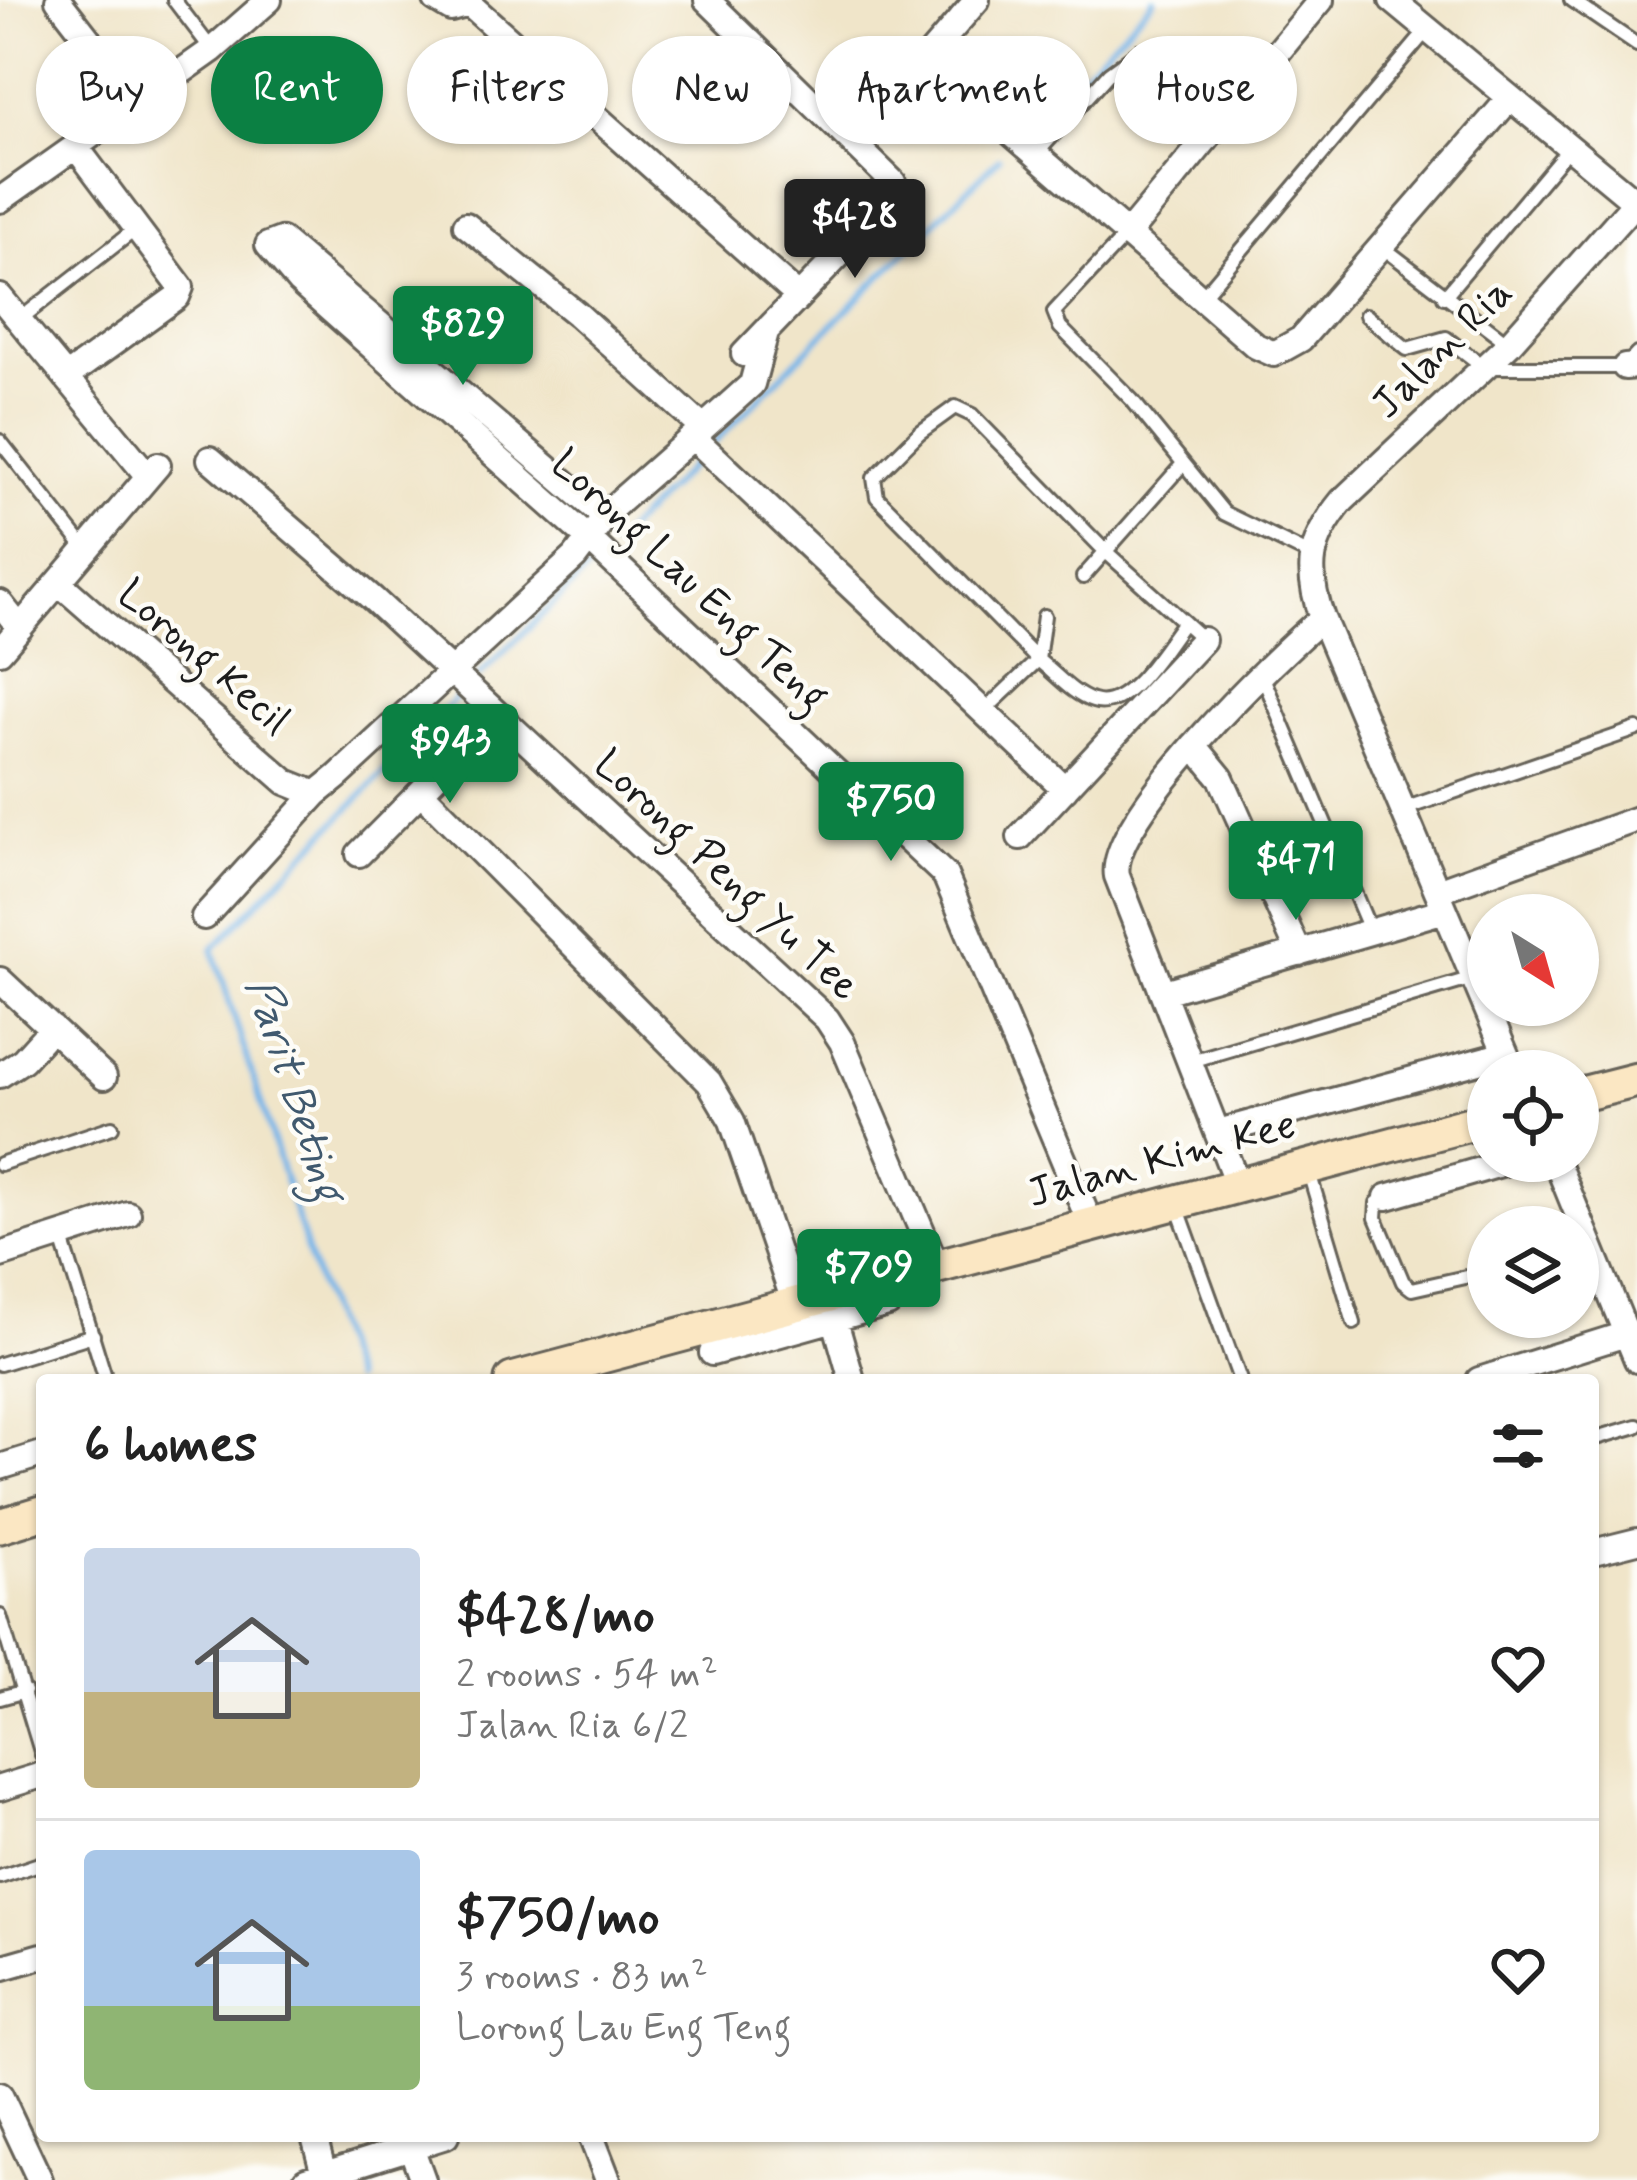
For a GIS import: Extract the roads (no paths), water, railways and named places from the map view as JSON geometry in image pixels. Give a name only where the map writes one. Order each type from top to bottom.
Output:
[{"type":"street","points":[[58,0],[86,36]]},
{"type":"street","points":[[228,36],[268,0]]},
{"type":"street","points":[[436,0],[451,9],[470,4],[798,296]]},
{"type":"street","points":[[706,0],[815,102]]},
{"type":"street","points":[[946,36],[977,0]]},
{"type":"street","points":[[1292,36],[1322,0]]},
{"type":"street","points":[[1392,0],[1636,201]]},
{"type":"street","points":[[1026,144],[1256,346],[1274,354],[1289,350],[1510,98]]},
{"type":"street","points":[[0,200],[80,144]]},
{"type":"street","points":[[744,354],[889,203],[893,182],[860,144]]},
{"type":"street","points":[[1130,231],[1203,144]]},
{"type":"street","points":[[66,377],[177,297],[178,279],[76,147]]},
{"type":"street","name":"Jalan Ria","points":[[1310,555],[1321,528],[1342,501],[1509,344],[1636,201]]},
{"type":"street","points":[[466,225],[578,314],[704,444],[1065,789]]},
{"type":"street","name":"Lorong Lau Eng Teng","points":[[605,517],[281,240],[268,245],[298,282],[600,550],[945,875],[1090,1223]]},
{"type":"street","points":[[0,297],[153,471],[0,651]]},
{"type":"street","points":[[359,854],[421,792],[474,693],[600,550],[605,517],[704,444],[752,384],[767,329]]},
{"type":"street","name":"Lorong Peng Yu Tee","points":[[210,459],[474,693],[827,1019],[842,1042],[938,1269]]},
{"type":"street","points":[[1310,555],[1310,583],[1322,618],[1467,964]]},
{"type":"street","name":"Lorong Kecil","points":[[59,583],[286,782],[316,794]]},
{"type":"street","points":[[0,603],[20,628]]},
{"type":"street","points":[[1238,1186],[1114,863],[1122,840],[1194,745],[1322,618]]},
{"type":"street","points":[[1020,837],[1194,631]]},
{"type":"street","points":[[204,917],[316,794],[474,693]]},
{"type":"street","points":[[1194,745],[1221,778],[1299,953]]},
{"type":"street","points":[[421,792],[709,1082],[732,1121],[849,1374]]},
{"type":"street","points":[[1164,992],[1371,932],[1637,819]]},
{"type":"street","points":[[0,980],[104,1077]]},
{"type":"street","points":[[0,1075],[23,1060],[52,1028]]},
{"type":"street","points":[[1218,1132],[1467,1072]]},
{"type":"street","points":[[1599,1090],[1637,1080]]},
{"type":"street","name":"Jalan Kim Kee","points":[[543,1374],[709,1342],[1090,1223],[1467,1125]]},
{"type":"street","points":[[1387,1197],[1467,1174]]},
{"type":"street","points":[[0,1255],[128,1214]]},
{"type":"street","points":[[1599,1278],[1637,1360]]},
{"type":"street","points":[[820,1308],[888,1304]]},
{"type":"street","points":[[1498,1374],[1625,1334]]},
{"type":"street","points":[[709,1342],[719,1374]]},
{"type":"street","points":[[0,1467],[36,1456]]},
{"type":"street","points":[[0,1526],[36,1515]]},
{"type":"street","points":[[1599,1550],[1637,1541]]},
{"type":"street","points":[[0,1788],[36,1777]]},
{"type":"street","points":[[0,1968],[36,1958]]},
{"type":"street","points":[[0,2095],[40,2180]]},
{"type":"street","points":[[314,2142],[315,2177],[426,2142]]},
{"type":"street","points":[[593,2142],[608,2180]]},
{"type":"street","points":[[412,2146],[423,2180]]},
{"type":"lane","points":[[174,0],[211,49]]},
{"type":"lane","points":[[1571,0],[1637,45]]},
{"type":"lane","points":[[1202,297],[1428,29]]},
{"type":"lane","points":[[1028,146],[1114,69]]},
{"type":"lane","points":[[1444,296],[1570,147]]},
{"type":"lane","points":[[19,320],[138,227]]},
{"type":"lane","points":[[1130,231],[1054,313],[1060,327],[1132,400],[1224,513],[1310,555]]},
{"type":"lane","points":[[1382,246],[1509,344]]},
{"type":"lane","points":[[1366,315],[1407,350],[1446,338],[1484,367],[1633,362]]},
{"type":"lane","points":[[955,407],[972,415],[1106,551],[1194,631],[1114,701],[1095,702],[1038,661],[877,497],[874,478],[919,433],[955,407]]},
{"type":"lane","points":[[0,441],[86,550]]},
{"type":"lane","points":[[1083,577],[1182,465]]},
{"type":"lane","points":[[982,712],[1038,661],[1044,616]]},
{"type":"lane","points":[[1261,674],[1371,932]]},
{"type":"lane","points":[[1402,809],[1637,729]]},
{"type":"lane","points":[[1191,1060],[1467,980]]},
{"type":"lane","points":[[0,1164],[112,1127]]},
{"type":"lane","points":[[1308,1167],[1354,1323]]},
{"type":"lane","points":[[1387,1197],[1377,1204],[1376,1218],[1403,1282],[1412,1288],[1467,1276]]},
{"type":"lane","points":[[1175,1202],[1238,1374]]},
{"type":"lane","points":[[61,1235],[104,1374]]},
{"type":"lane","points":[[0,1364],[93,1335]]},
{"type":"lane","points":[[1599,1437],[1637,1426]]},
{"type":"lane","points":[[0,1616],[36,1732]]},
{"type":"lane","points":[[0,1698],[25,1690]]},
{"type":"lane","points":[[0,1876],[36,1865]]},
{"type":"waterway","name":"Parit Beting","points":[[1090,66],[1154,0]]},
{"type":"waterway","name":"Parit Beting","points":[[714,443],[999,158]]},
{"type":"waterway","name":"Parit Beting","points":[[611,546],[695,462]]},
{"type":"waterway","name":"Parit Beting","points":[[479,676],[587,571]]},
{"type":"waterway","name":"Parit Beting","points":[[351,1374],[310,1260],[213,949],[457,697]]}]
